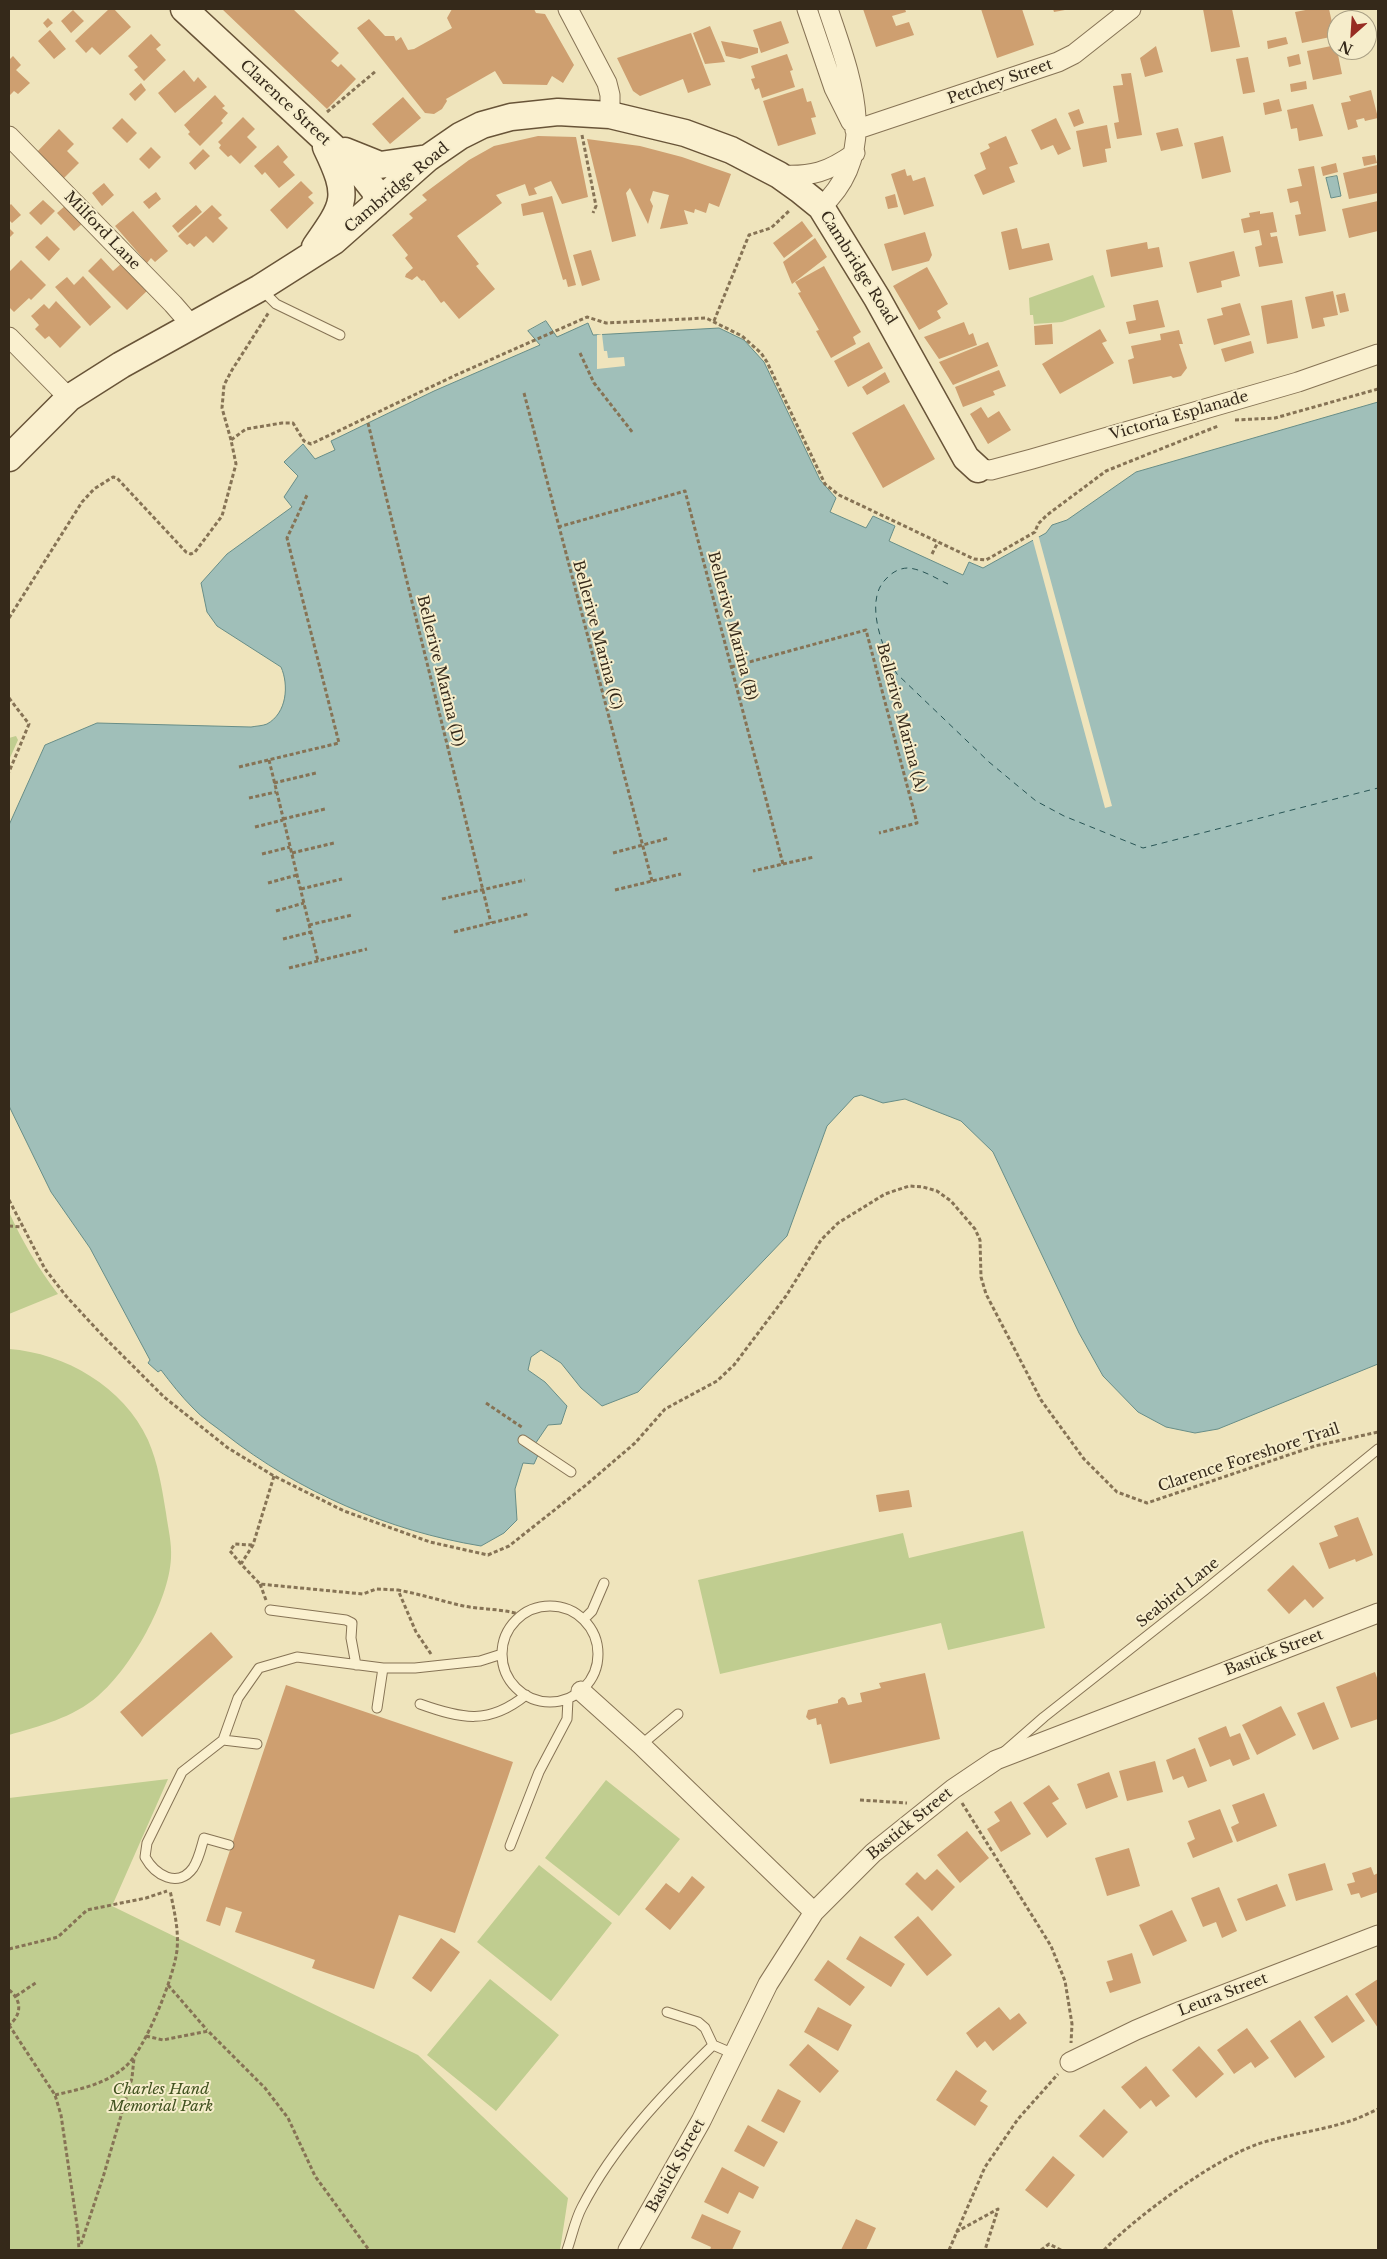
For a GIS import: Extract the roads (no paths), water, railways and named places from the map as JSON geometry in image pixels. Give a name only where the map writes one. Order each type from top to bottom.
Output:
[{"type":"street","name":"Clarence Street","points":[[184,9],[323,127],[367,181],[374,191],[377,203]]},
{"type":"street","points":[[568,9],[607,83],[610,95],[610,115]]},
{"type":"street","points":[[807,9],[834,88],[855,130]]},
{"type":"street","points":[[821,207],[840,186],[855,153],[852,81],[828,9]]},
{"type":"street","name":"Petchey Street","points":[[855,130],[1050,66],[1074,54],[1131,9]]},
{"type":"street","name":"Cambridge Road","points":[[9,458],[69,398],[120,365],[193,327],[268,296],[307,258],[352,228],[428,158],[467,132],[482,125],[511,118],[558,112],[610,115],[657,126],[711,142],[779,175],[821,207],[896,328],[966,458],[978,469]]},
{"type":"street","points":[[323,127],[360,158],[380,165],[428,158]]},
{"type":"street","points":[[307,258],[333,220],[341,198],[341,182],[323,127]]},
{"type":"street","name":"Milford Lane","points":[[9,136],[173,304],[193,327]]},
{"type":"street","points":[[779,175],[801,176],[816,174],[838,165],[855,153]]},
{"type":"street","points":[[9,337],[69,398]]},
{"type":"street","name":"Victoria Esplanade","points":[[978,469],[991,470],[1032,459],[1298,382],[1378,354]]},
{"type":"street","name":"Bastick Street","points":[[628,2250],[701,2121],[768,1984],[814,1912],[873,1853],[953,1789],[996,1760],[1378,1613]]},
{"type":"street","points":[[575,1695],[641,1746],[814,1912]]},
{"type":"street","name":"Leura Street","points":[[1070,2062],[1136,2030],[1181,2011],[1378,1935]]},
{"type":"lane","points":[[268,296],[340,335]]},
{"type":"lane","points":[[523,1440],[572,1472]]},
{"type":"lane","name":"Seabird Lane","points":[[996,1760],[1014,1741],[1044,1716],[1205,1590],[1378,1448]]},
{"type":"lane","points":[[584,1619],[592,1611],[604,1583]]},
{"type":"lane","points":[[510,1846],[539,1772],[567,1719],[575,1695],[594,1675],[599,1653],[596,1638],[584,1619],[572,1611],[558,1606],[535,1608],[522,1615],[507,1634],[502,1654],[504,1666],[510,1680],[526,1695],[547,1702],[575,1695]]},
{"type":"lane","points":[[270,1610],[346,1620],[352,1623],[351,1638],[356,1665]]},
{"type":"lane","points":[[229,1846],[204,1838],[194,1866],[187,1875],[172,1878],[155,1872],[145,1857],[147,1843],[182,1772],[223,1740],[238,1698],[259,1668],[297,1657],[382,1668],[440,1666],[480,1661],[502,1654]]},
{"type":"lane","points":[[377,1708],[382,1668]]},
{"type":"lane","points":[[420,1704],[457,1716],[488,1716],[514,1705],[526,1695]]},
{"type":"lane","points":[[641,1746],[678,1714]]},
{"type":"lane","points":[[223,1740],[257,1744]]},
{"type":"lane","points":[[667,2012],[698,2022],[705,2028],[713,2045],[734,2054]]},
{"type":"lane","points":[[566,2250],[582,2208],[611,2159],[666,2090],[713,2045]]},
{"type":"water","points":[[1337,176],[1341,196],[1331,198],[1326,178]]},
{"type":"water","points":[[546,321],[557,337],[588,323],[593,335],[719,328],[744,340],[764,362],[820,480],[836,498],[830,512],[866,528],[873,516],[895,526],[889,541],[963,575],[969,562],[983,568],[1046,533],[1052,525],[1067,520],[1136,472],[1378,402],[1378,1364],[1218,1429],[1195,1433],[1166,1427],[1138,1412],[1103,1376],[1079,1333],[993,1152],[961,1121],[905,1099],[883,1103],[861,1095],[854,1097],[827,1126],[787,1236],[638,1392],[602,1406],[581,1388],[561,1363],[541,1350],[531,1357],[528,1370],[545,1382],[567,1406],[561,1424],[548,1425],[531,1450],[538,1455],[534,1464],[523,1463],[515,1489],[517,1520],[504,1533],[481,1546],[413,1530],[379,1519],[314,1491],[283,1474],[253,1455],[209,1422],[197,1412],[161,1370],[158,1372],[148,1363],[150,1360],[90,1248],[51,1192],[9,1106],[9,825],[45,745],[97,723],[251,727],[267,724],[274,719],[279,713],[284,698],[285,682],[281,667],[217,626],[207,612],[201,583],[227,554],[292,507],[284,497],[298,476],[284,462],[303,444],[315,459],[335,450],[331,441],[434,391],[540,345],[528,331]]},
{"type":"park label","name":"Charles Hand Memorial Park","points":[[161,2098]]}]
